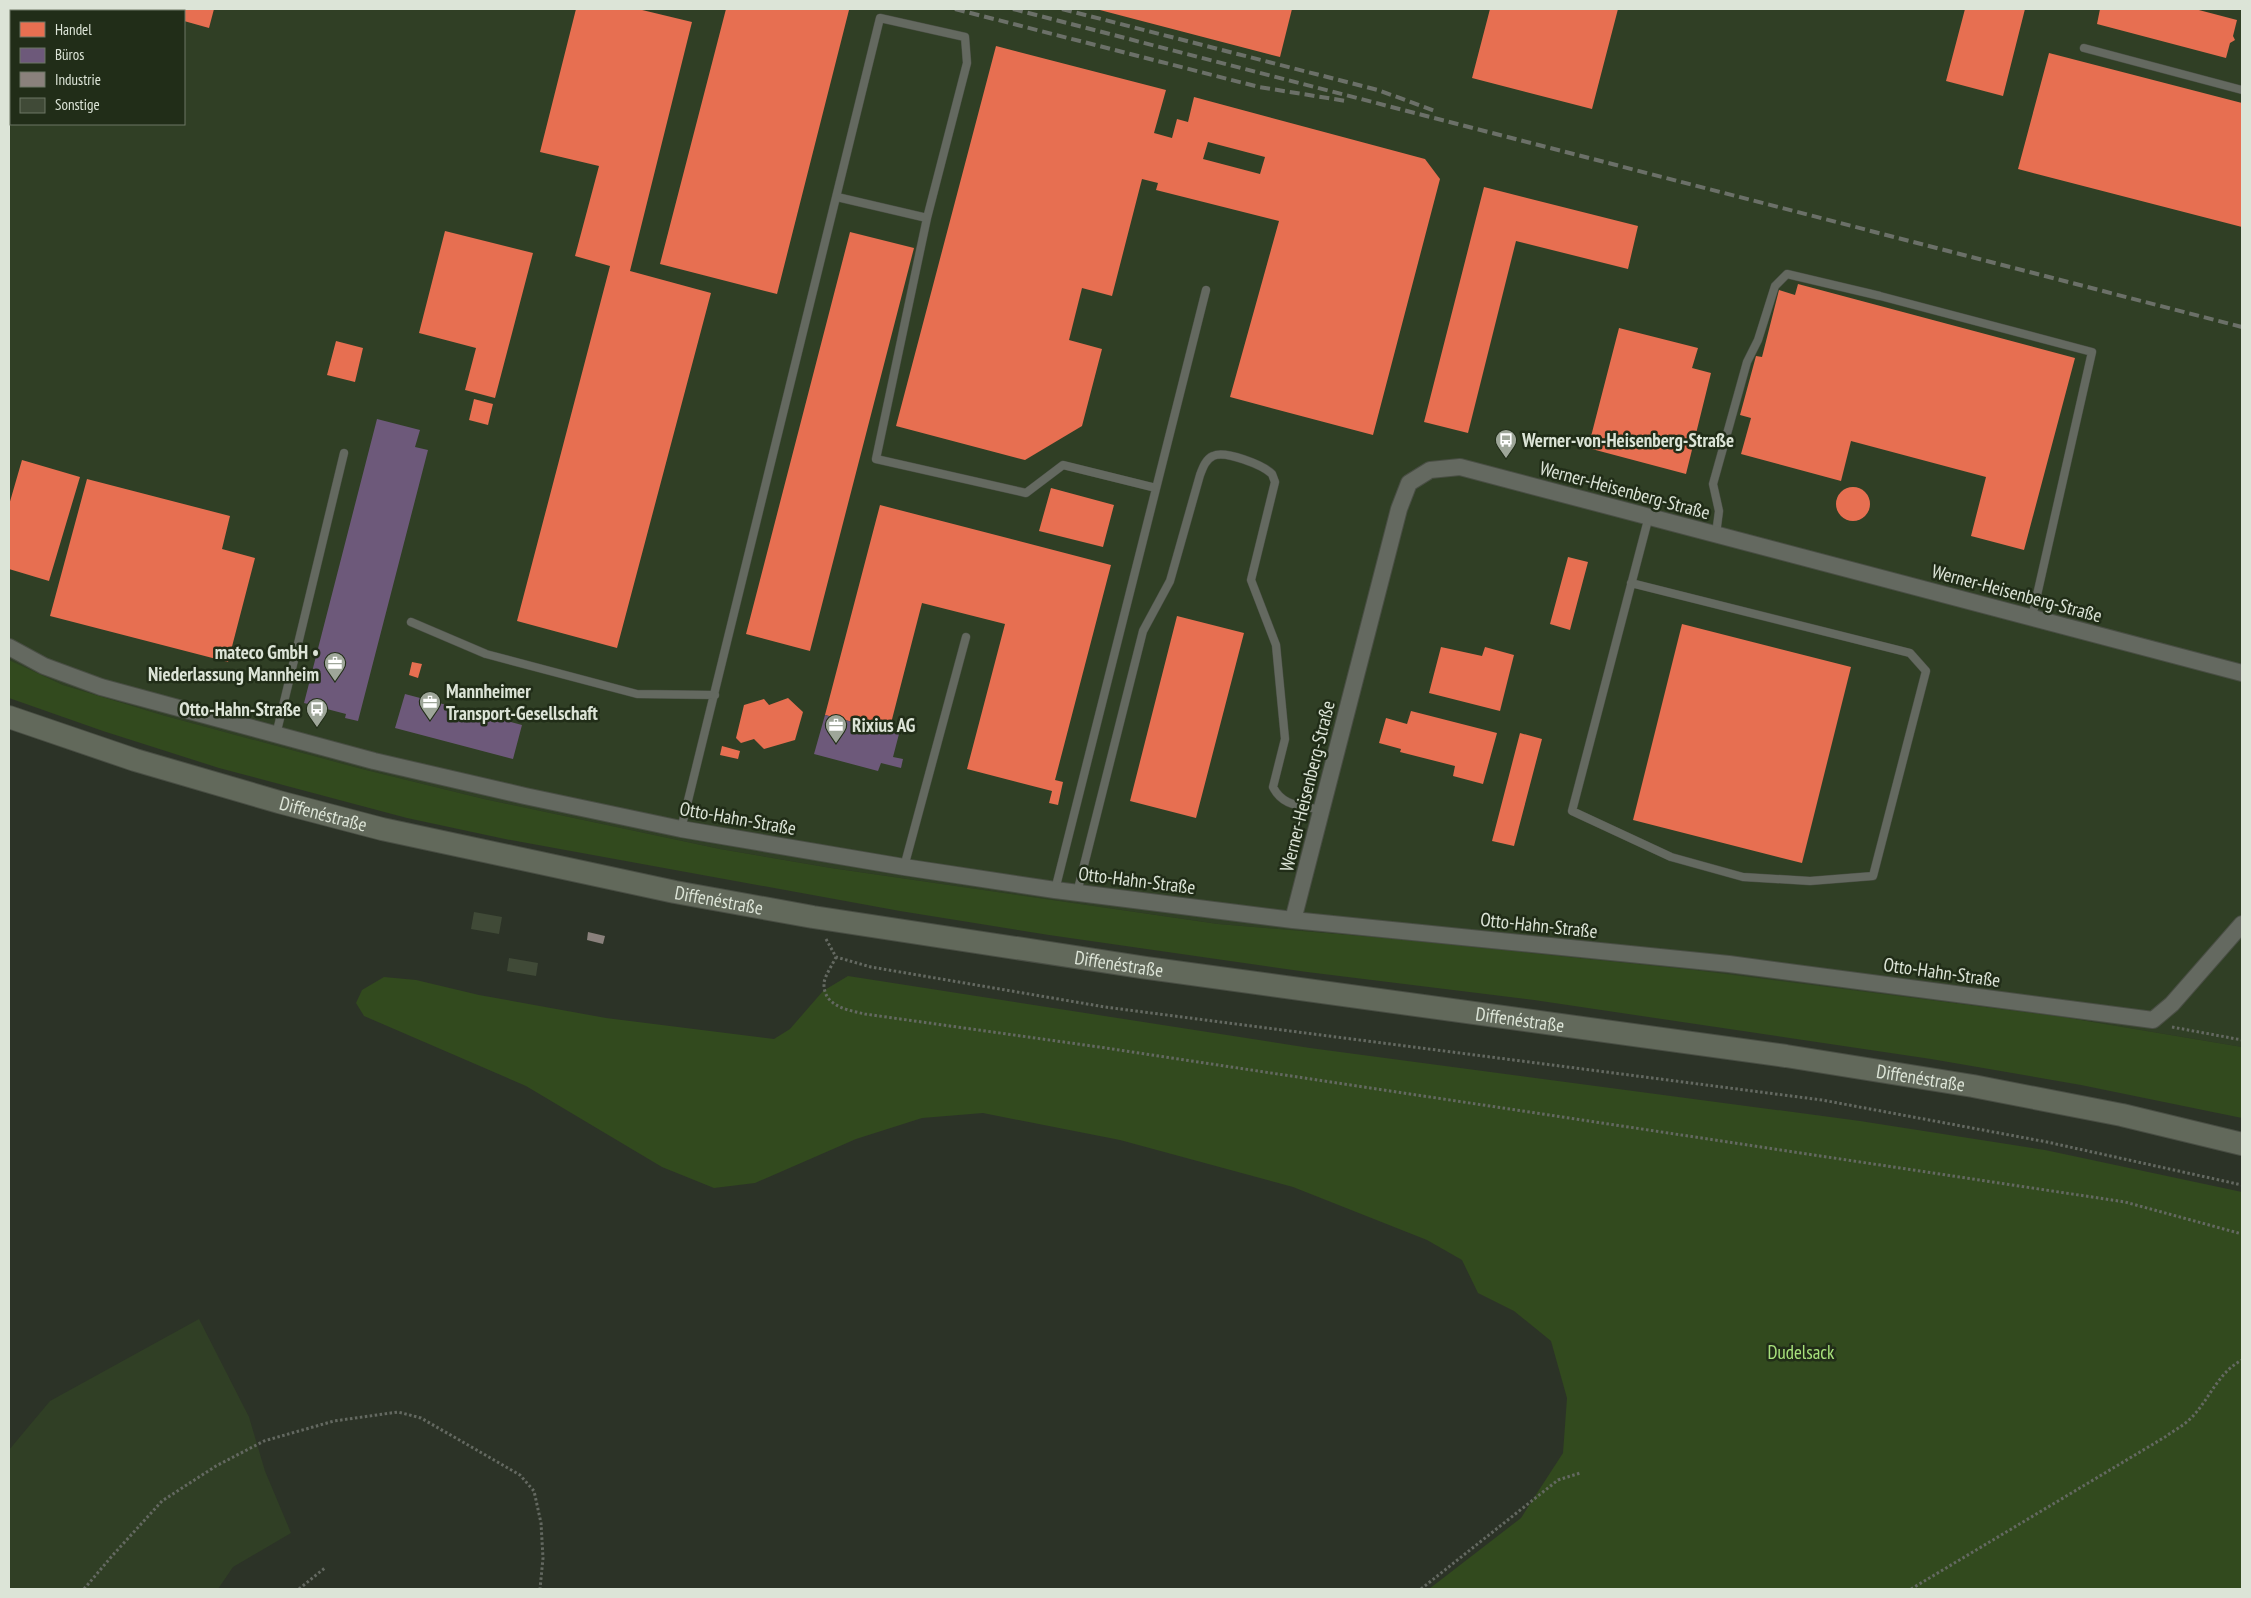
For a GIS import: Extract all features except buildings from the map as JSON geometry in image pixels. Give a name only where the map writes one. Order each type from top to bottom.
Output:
[{"type":"main road","name":"Diffenéstraße","points":[[9,717],[145,763],[279,802],[382,828],[676,892],[813,917],[1147,968],[1786,1056],[1982,1088],[2122,1115],[2242,1144]]},
{"type":"street","name":"Werner-Heisenberg-Straße","points":[[1293,920],[1399,509],[1409,483],[1430,470],[1460,467],[2242,673]]},
{"type":"street","name":"Otto-Hahn-Straße","points":[[9,648],[44,666],[101,687],[276,735],[496,790],[681,829],[904,867],[1077,893],[1293,920],[1729,964],[2153,1020]]},
{"type":"street","points":[[2153,1020],[2172,1004],[2242,924]]},
{"type":"lane","points":[[681,829],[880,18],[965,37],[967,63],[926,218],[876,459],[1026,494],[1063,465],[1156,488]]},
{"type":"lane","points":[[2084,48],[2242,90]]},
{"type":"lane","points":[[837,197],[926,218]]},
{"type":"lane","points":[[1716,534],[1719,511],[1713,484],[1747,362],[1758,340],[1775,286],[1787,274],[1900,301],[2092,352],[2032,617]]},
{"type":"lane","points":[[1055,890],[1206,290]]},
{"type":"lane","points":[[276,735],[344,453]]},
{"type":"lane","points":[[1077,893],[1143,631],[1170,581],[1200,475],[1204,465],[1215,454],[1222,453],[1258,465],[1272,474],[1274,482],[1251,580],[1276,645],[1285,739],[1272,787],[1278,797],[1287,802],[1321,810]]},
{"type":"lane","points":[[1631,583],[1910,653],[1926,671],[1873,876],[1810,881],[1743,877],[1671,857],[1572,811],[1631,583],[1649,516]]},
{"type":"lane","points":[[411,622],[486,654],[637,694],[714,694]]},
{"type":"lane","points":[[904,867],[966,637]]},
{"type":"path","points":[[813,917],[836,957],[871,967],[1105,1007],[1822,1100],[2047,1142],[2242,1185]]},
{"type":"path","points":[[836,957],[824,982],[827,998],[840,1008],[865,1014],[2125,1202],[2242,1234]]},
{"type":"path","points":[[2153,1020],[2177,1029],[2242,1040]]},
{"type":"path","points":[[1911,1589],[2165,1437],[2191,1418],[2210,1391],[2234,1364],[2242,1360]]},
{"type":"path","points":[[84,1589],[162,1501],[216,1466],[264,1441],[334,1421],[398,1412],[420,1418],[520,1475],[534,1491],[541,1523],[543,1558],[540,1589]]},
{"type":"path","points":[[1420,1589],[1558,1480],[1580,1473]]},
{"type":"path","points":[[299,1589],[326,1567]]},
{"type":"shaded area","points":[[9,9],[2242,9],[2242,1047],[2063,1017],[1805,985],[1385,938],[1218,924],[831,868],[720,849],[484,799],[362,769],[162,715],[63,685],[9,660]]},
{"type":"shaded area","points":[[199,1319],[249,1417],[265,1471],[291,1533],[233,1567],[218,1589],[9,1589],[9,1450],[50,1401]]},
{"type":"green space","points":[[9,660],[63,685],[162,715],[362,769],[484,799],[720,849],[831,868],[1218,924],[1385,938],[1694,970],[2063,1017],[2242,1047],[2242,1118],[2081,1085],[1931,1059],[1534,1000],[1307,972],[1049,935],[900,911],[505,839],[407,818],[219,768],[103,731],[9,698]]},
{"type":"green space","name":"Dudelsack","points":[[848,976],[1310,1048],[1860,1121],[2045,1150],[2242,1192],[2242,1589],[1429,1589],[1521,1518],[1563,1453],[1567,1398],[1551,1341],[1514,1311],[1478,1293],[1462,1260],[1427,1240],[1293,1187],[1120,1140],[983,1113],[922,1118],[856,1139],[755,1183],[714,1188],[662,1167],[526,1086],[364,1016],[356,1003],[362,990],[384,977],[416,980],[479,995],[606,1018],[774,1039],[790,1029],[823,991]]},
{"type":"railway","points":[[955,9],[1259,87],[1346,101]]},
{"type":"railway","points":[[1013,9],[2242,327]]},
{"type":"railway","points":[[1062,9],[1378,90],[1435,111]]},
{"type":"place","name":"Werner-von-Heisenberg-Straße","points":[[1506,459]]},
{"type":"place","name":"mateco GmbH • Niederlassung Mannheim","points":[[335,682]]},
{"type":"place","name":"Mannheimer Transport-Gesellschaft","points":[[430,721]]},
{"type":"place","name":"Otto-Hahn-Straße","points":[[317,728]]},
{"type":"place","name":"Rixius AG","points":[[836,744]]}]
